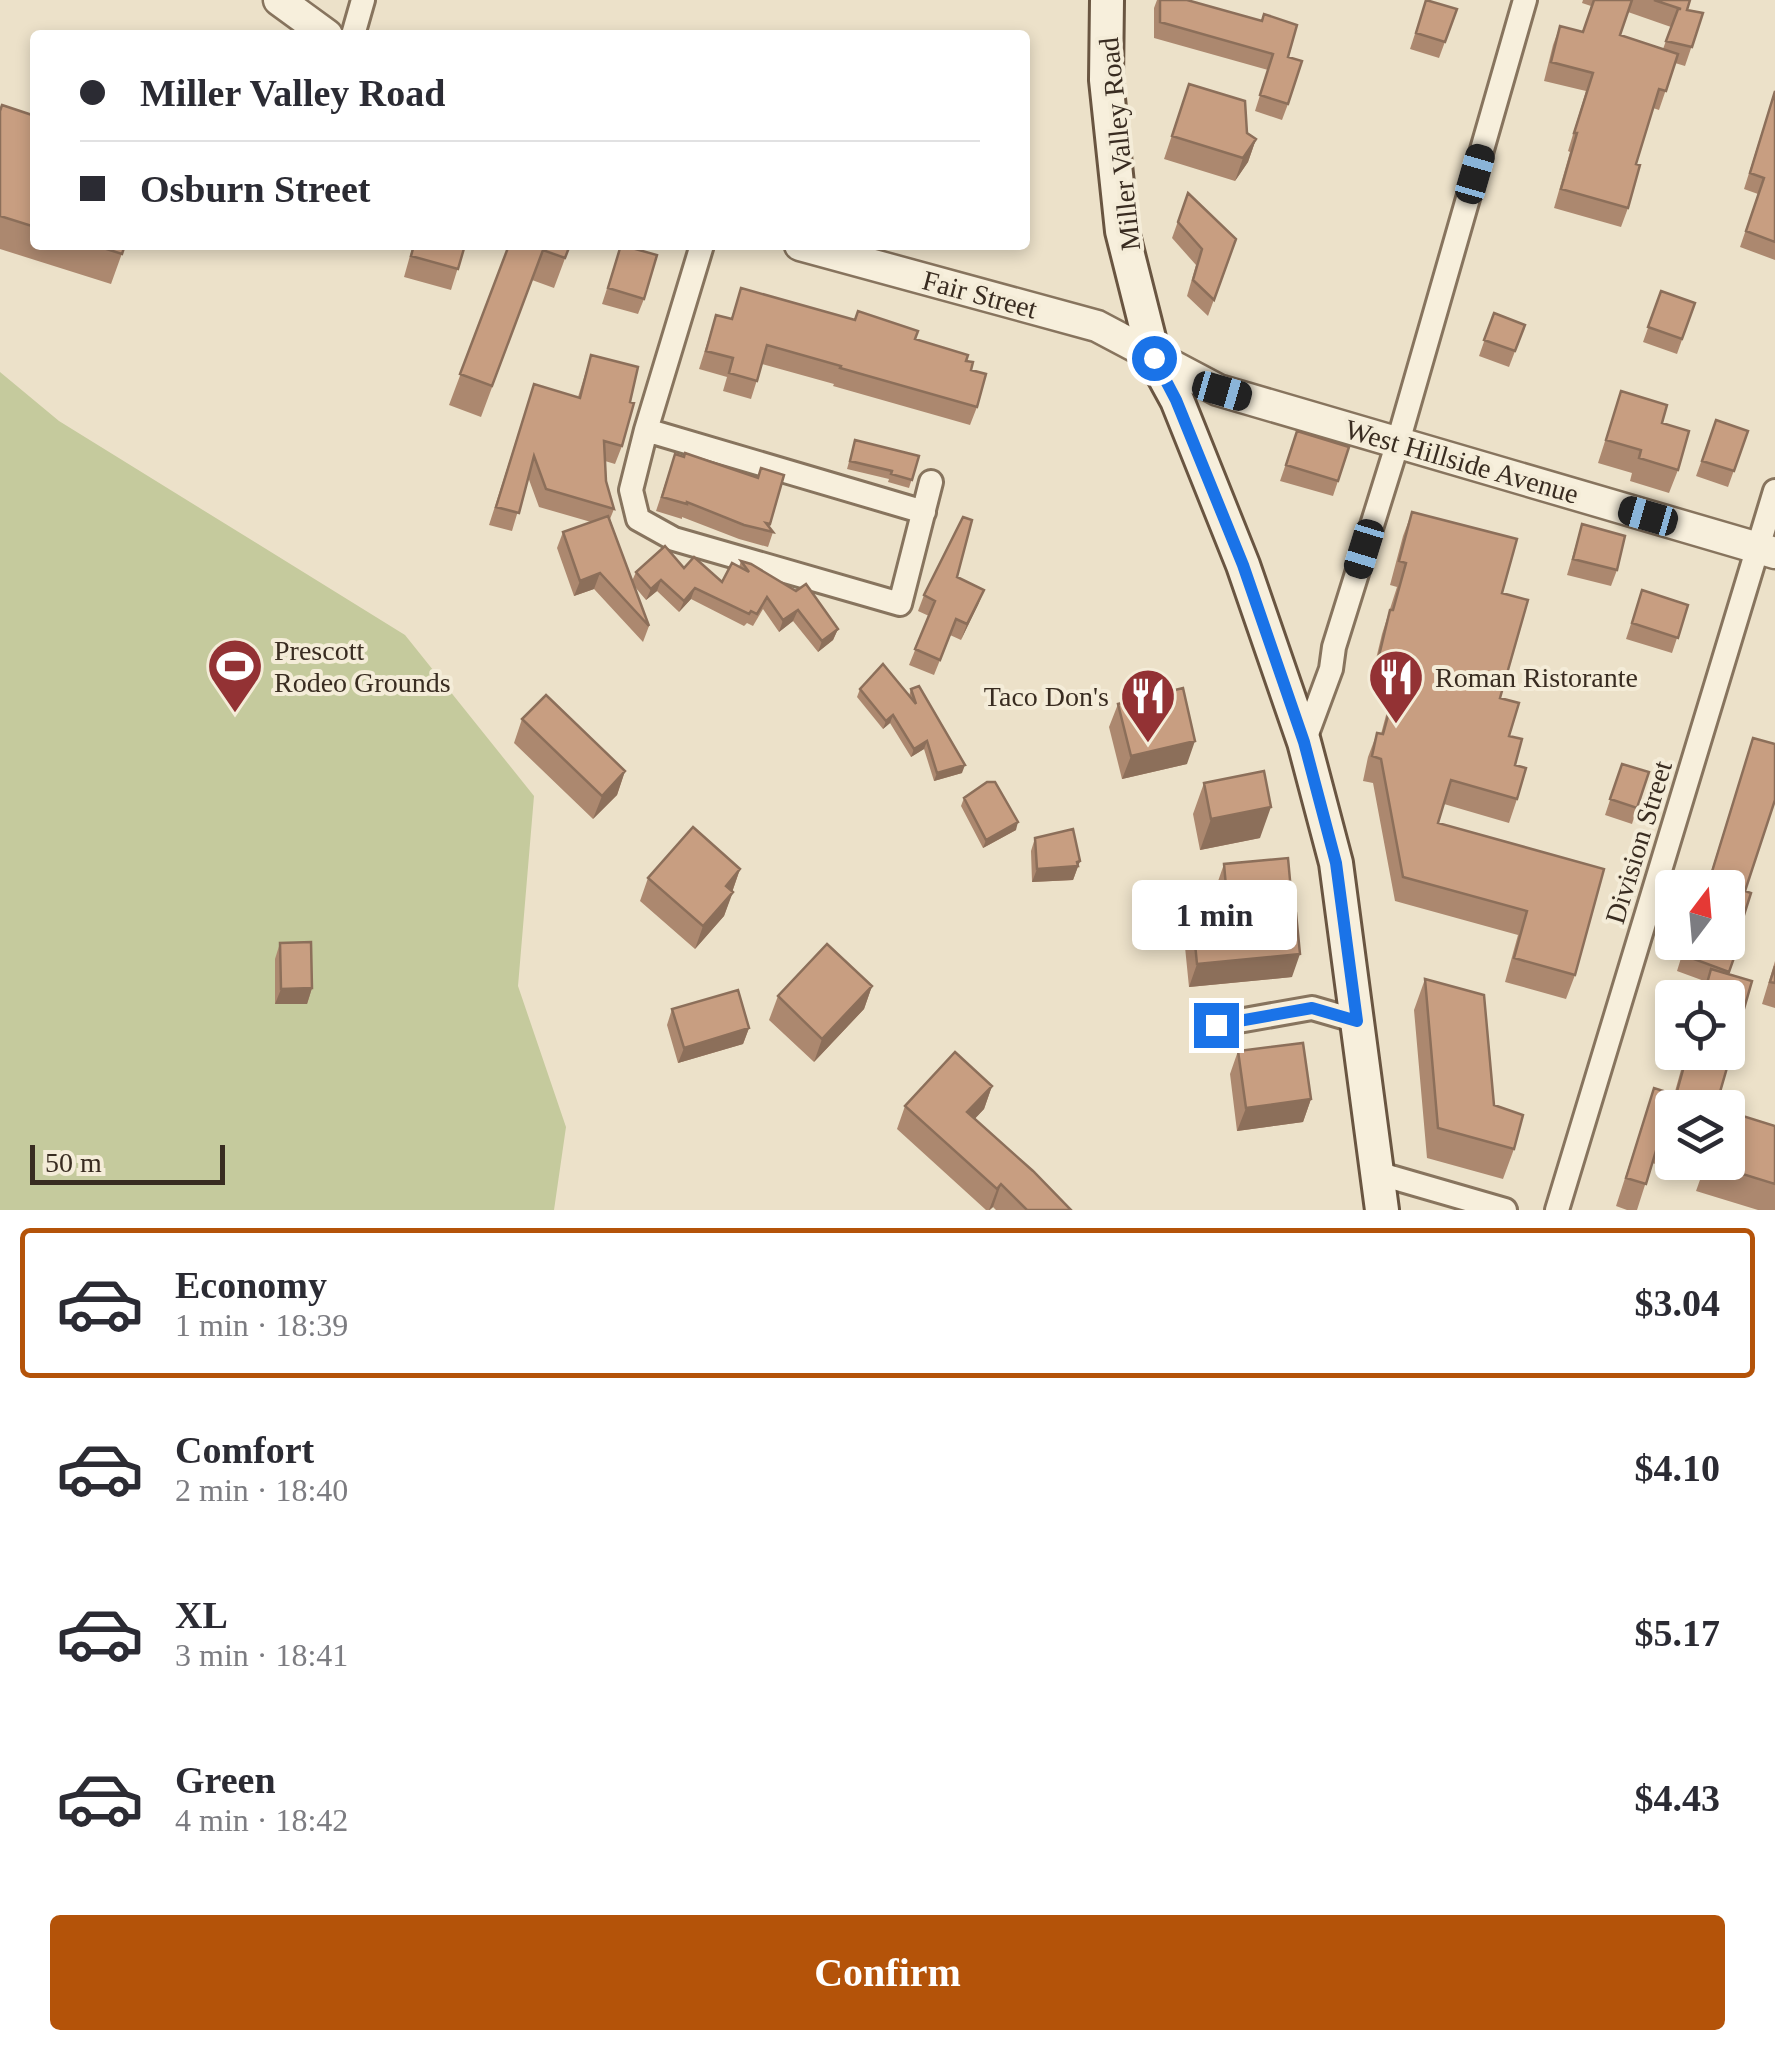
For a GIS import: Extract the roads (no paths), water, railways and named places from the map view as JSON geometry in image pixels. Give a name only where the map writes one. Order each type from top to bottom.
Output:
[{"type":"main road","name":"Miller Valley Road","points":[[1107,0],[1106,80],[1122,230],[1154,358],[1176,400],[1243,565],[1304,742],[1336,863],[1382,1210]]},
{"type":"street","points":[[278,0],[320,30]]},
{"type":"street","points":[[354,30],[363,0]]},
{"type":"street","points":[[1304,742],[1331,669],[1525,0]]},
{"type":"street","points":[[700,250],[631,490],[638,519],[674,539],[900,604],[930,482]]},
{"type":"street","name":"Fair Street","points":[[818,250],[1097,326],[1154,358]]},
{"type":"street","name":"West Hillside Avenue","points":[[1154,358],[1218,390],[1767,551]]},
{"type":"street","points":[[646,430],[924,512]]},
{"type":"street","name":"Division Street","points":[[1557,1210],[1767,551],[1775,490]]},
{"type":"street","points":[[1216,1025],[1312,1008],[1357,1021]]},
{"type":"street","points":[[1377,1173],[1505,1210]]},
{"type":"place","name":"Prescott Rodeo Grounds","points":[[235,715]]},
{"type":"place","name":"Roman Ristorante","points":[[1396,726]]},
{"type":"place","name":"Taco Don's","points":[[1148,745]]}]
